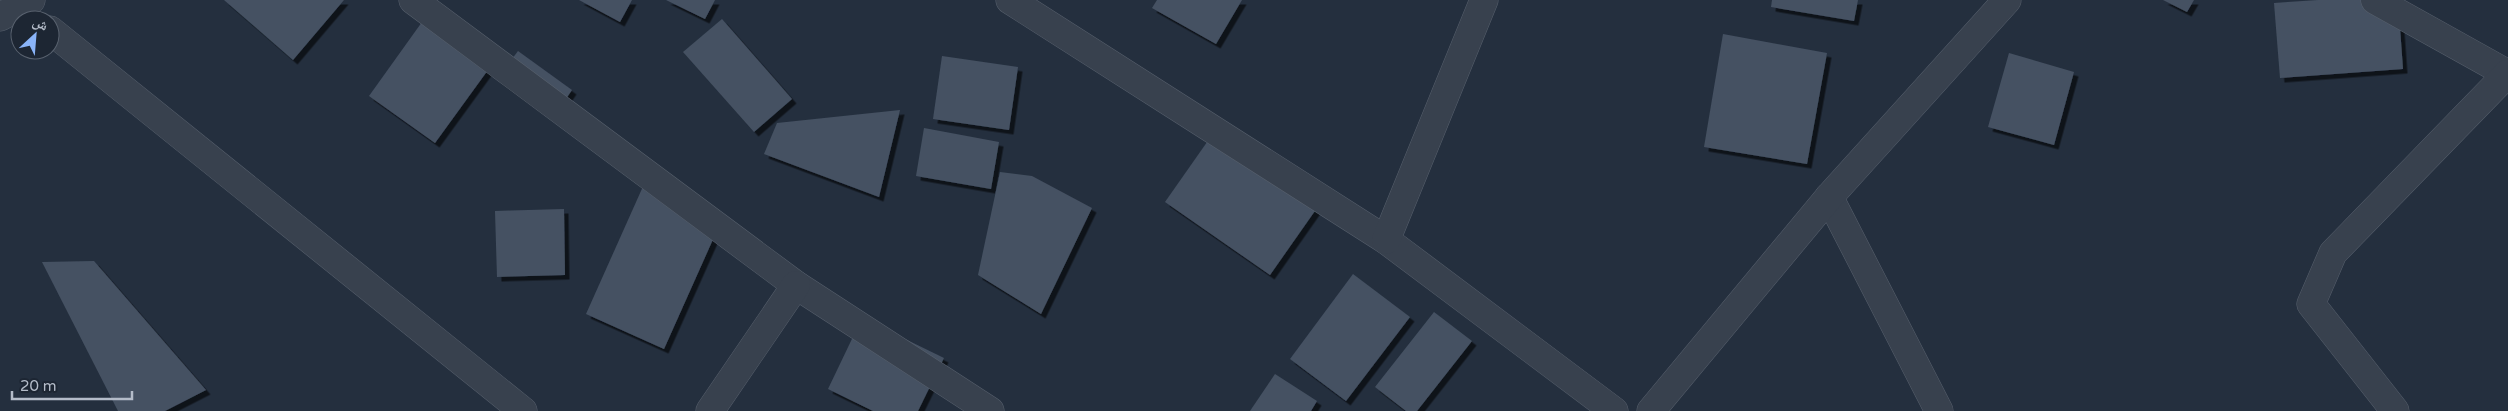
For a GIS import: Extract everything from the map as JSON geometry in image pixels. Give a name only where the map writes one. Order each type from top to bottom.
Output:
[{"type":"street","points":[[413,0],[796,285],[990,411]]},
{"type":"street","points":[[1010,0],[1386,240],[1614,411]]},
{"type":"street","points":[[1386,240],[1484,0]]},
{"type":"street","points":[[1651,411],[1830,197],[2007,0]]},
{"type":"street","points":[[2375,0],[2508,74],[2333,253],[2311,304],[2395,411]]},
{"type":"street","points":[[60,38],[523,411]]},
{"type":"street","points":[[1830,197],[1940,411]]},
{"type":"street","points":[[710,411],[796,285]]},
{"type":"building","points":[[224,0],[344,0],[293,60]]},
{"type":"building","points":[[579,0],[632,0],[620,22]]},
{"type":"building","points":[[666,0],[715,0],[705,19]]},
{"type":"building","points":[[1157,0],[1242,0],[1216,44],[1152,8]]},
{"type":"building","points":[[1772,0],[1858,0],[1854,21],[1771,7]]},
{"type":"building","points":[[2163,0],[2194,0],[2187,12]]},
{"type":"building","points":[[2318,0],[2398,0],[2403,69],[2280,78],[2274,3]]},
{"type":"building","points":[[722,19],[792,99],[754,132],[683,52]]},
{"type":"building","points":[[422,22],[488,70],[435,143],[369,96]]},
{"type":"building","points":[[1723,34],[1827,53],[1807,164],[1704,147]]},
{"type":"building","points":[[518,51],[572,90],[552,119],[497,79]]},
{"type":"building","points":[[2009,53],[2074,72],[2054,145],[1988,127]]},
{"type":"building","points":[[942,56],[1018,67],[1009,130],[933,119]]},
{"type":"building","points":[[900,110],[879,197],[764,154],[777,123]]},
{"type":"building","points":[[924,128],[999,142],[991,189],[916,176]]},
{"type":"building","points":[[1212,135],[1317,208],[1270,275],[1165,202]]},
{"type":"building","points":[[1000,172],[1032,176],[1092,208],[1041,314],[978,275]]},
{"type":"building","points":[[645,182],[723,217],[664,349],[586,314]]},
{"type":"building","points":[[564,209],[565,275],[497,277],[495,211]]},
{"type":"building","points":[[94,261],[206,390],[165,411],[118,411],[42,262]]},
{"type":"building","points":[[1353,274],[1410,317],[1346,401],[1290,359]]},
{"type":"building","points":[[1434,312],[1472,341],[1417,411],[1406,411],[1375,387]]},
{"type":"building","points":[[862,318],[944,358],[918,411],[873,411],[828,389]]},
{"type":"building","points":[[1275,374],[1317,401],[1311,411],[1250,411]]}]
